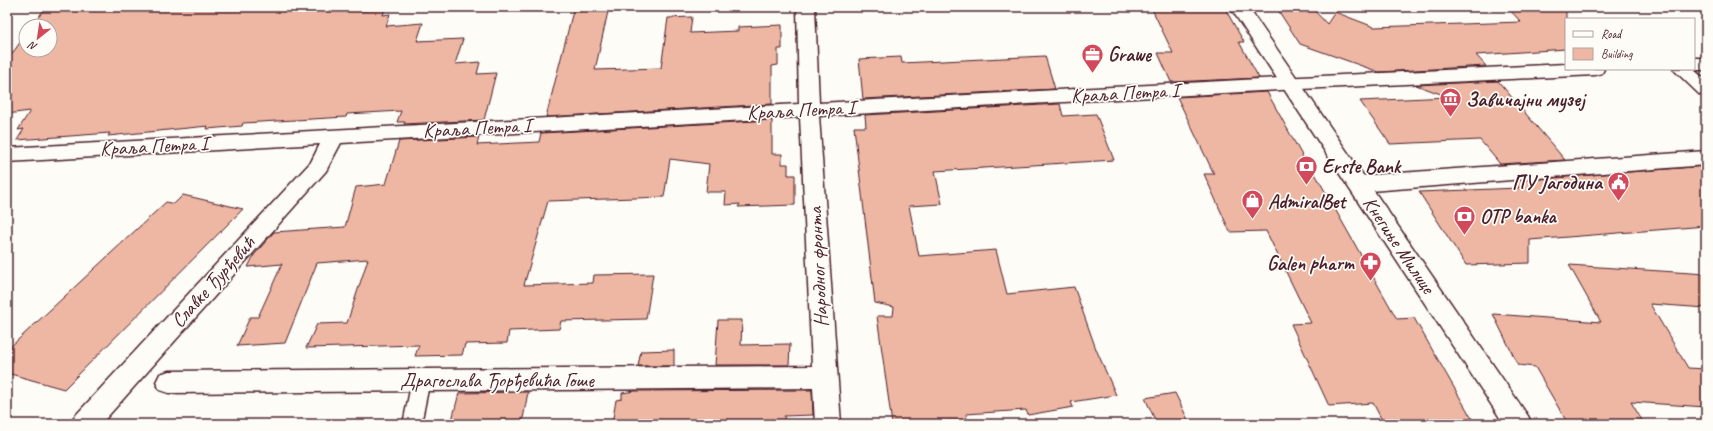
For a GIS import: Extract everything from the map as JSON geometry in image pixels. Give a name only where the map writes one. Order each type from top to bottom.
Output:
[{"type":"street","name":"Народног фронта","points":[[806,7],[809,110],[828,424]]},
{"type":"street","name":"Кнегиње Милице","points":[[1239,7],[1519,424]]},
{"type":"street","points":[[1695,64],[1706,64]]},
{"type":"street","name":"Краља Петра I","points":[[7,155],[809,110],[1575,70]]},
{"type":"street","points":[[1683,70],[1706,90]]},
{"type":"street","name":"Славке Ђурђевић","points":[[84,424],[319,166],[335,136]]},
{"type":"street","points":[[1358,184],[1706,158]]},
{"type":"street","name":"Драгослава Ђорђевића Гоше","points":[[169,382],[825,377]]},
{"type":"lane","points":[[412,424],[421,380]]},
{"type":"building","points":[[46,7],[364,7],[362,11],[385,9],[383,15],[390,14],[386,26],[423,23],[417,41],[463,39],[455,64],[480,62],[477,74],[496,73],[484,120],[404,124],[405,122],[397,122],[401,111],[347,114],[346,117],[243,123],[242,126],[207,129],[208,126],[108,136],[110,133],[17,140],[24,129],[18,130],[30,111],[7,114],[7,61],[18,45],[18,58],[58,58],[58,18],[38,18]]},
{"type":"building","points":[[574,7],[609,7],[595,70],[661,68],[668,18],[692,17],[690,33],[738,31],[738,27],[782,25],[782,49],[778,49],[778,65],[772,66],[772,104],[546,117]]},
{"type":"building","points":[[1151,7],[1224,7],[1244,42],[1239,42],[1259,78],[1171,82],[1158,53],[1173,53]]},
{"type":"building","points":[[1276,7],[1311,7],[1327,24],[1335,12],[1374,27],[1521,22],[1507,7],[1566,7],[1565,49],[1476,55],[1486,66],[1379,72],[1300,44]]},
{"type":"building","points":[[1045,56],[1055,89],[863,99],[859,59],[901,57],[902,63]]},
{"type":"building","name":"Завичајни музеј","points":[[1498,81],[1565,160],[1500,164],[1480,140],[1390,144],[1360,101],[1449,97],[1416,85]]},
{"type":"building","points":[[1267,92],[1310,170],[1313,170],[1397,319],[1414,318],[1475,424],[1384,424],[1373,403],[1329,406],[1291,324],[1311,323],[1266,231],[1230,232],[1204,174],[1214,174],[1177,97]]},
{"type":"building","points":[[1060,104],[1063,116],[1096,114],[1114,160],[935,171],[942,204],[909,206],[919,256],[996,250],[1007,294],[1074,287],[1096,349],[1116,395],[1071,402],[1073,407],[1028,415],[1026,410],[966,414],[967,420],[948,421],[949,424],[892,424],[877,316],[893,316],[894,307],[875,303],[854,127],[866,127],[865,115]]},
{"type":"building","points":[[772,120],[772,154],[782,154],[782,164],[788,164],[788,175],[795,175],[795,205],[738,207],[740,204],[725,205],[726,192],[706,192],[709,164],[670,159],[664,197],[548,201],[524,285],[593,283],[594,275],[653,274],[646,319],[561,321],[559,329],[509,331],[507,343],[465,344],[462,355],[415,356],[419,345],[306,348],[317,324],[347,323],[368,259],[317,263],[285,343],[237,346],[250,317],[258,317],[282,264],[248,267],[254,255],[274,232],[345,227],[356,187],[386,184],[399,141],[479,137],[477,145],[539,142],[541,133]]},
{"type":"building","points":[[1706,166],[1706,226],[1530,240],[1530,263],[1466,265],[1419,192],[1519,188],[1514,181]]},
{"type":"building","points":[[183,195],[243,209],[64,389],[7,373],[7,350],[166,202],[174,204]]},
{"type":"building","points":[[1569,265],[1706,274],[1706,308],[1650,304],[1688,368],[1706,369],[1706,407],[1631,402],[1643,422],[1568,424],[1535,367],[1518,365],[1493,314],[1601,322]]},
{"type":"building","points":[[718,320],[742,320],[741,345],[790,344],[789,365],[715,365]]},
{"type":"building","points":[[674,350],[674,366],[638,366],[641,351]]},
{"type":"building","points":[[812,390],[813,415],[784,416],[785,424],[612,424],[616,400],[622,399],[622,393],[635,391]]},
{"type":"building","points":[[528,392],[522,424],[451,424],[459,393]]},
{"type":"building","points":[[1175,393],[1190,424],[1157,424],[1145,398]]},
{"type":"place","name":"Grawe","points":[[1092,74]]},
{"type":"place","name":"Завичајни музеј","points":[[1451,118]]},
{"type":"place","name":"Erste Bank","points":[[1306,186]]},
{"type":"place","name":"ПУ Јагодина","points":[[1618,202]]},
{"type":"place","name":"AdmiralBet","points":[[1252,220]]},
{"type":"place","name":"OTP banka","points":[[1464,236]]},
{"type":"place","name":"Galen pharm","points":[[1370,282]]}]
